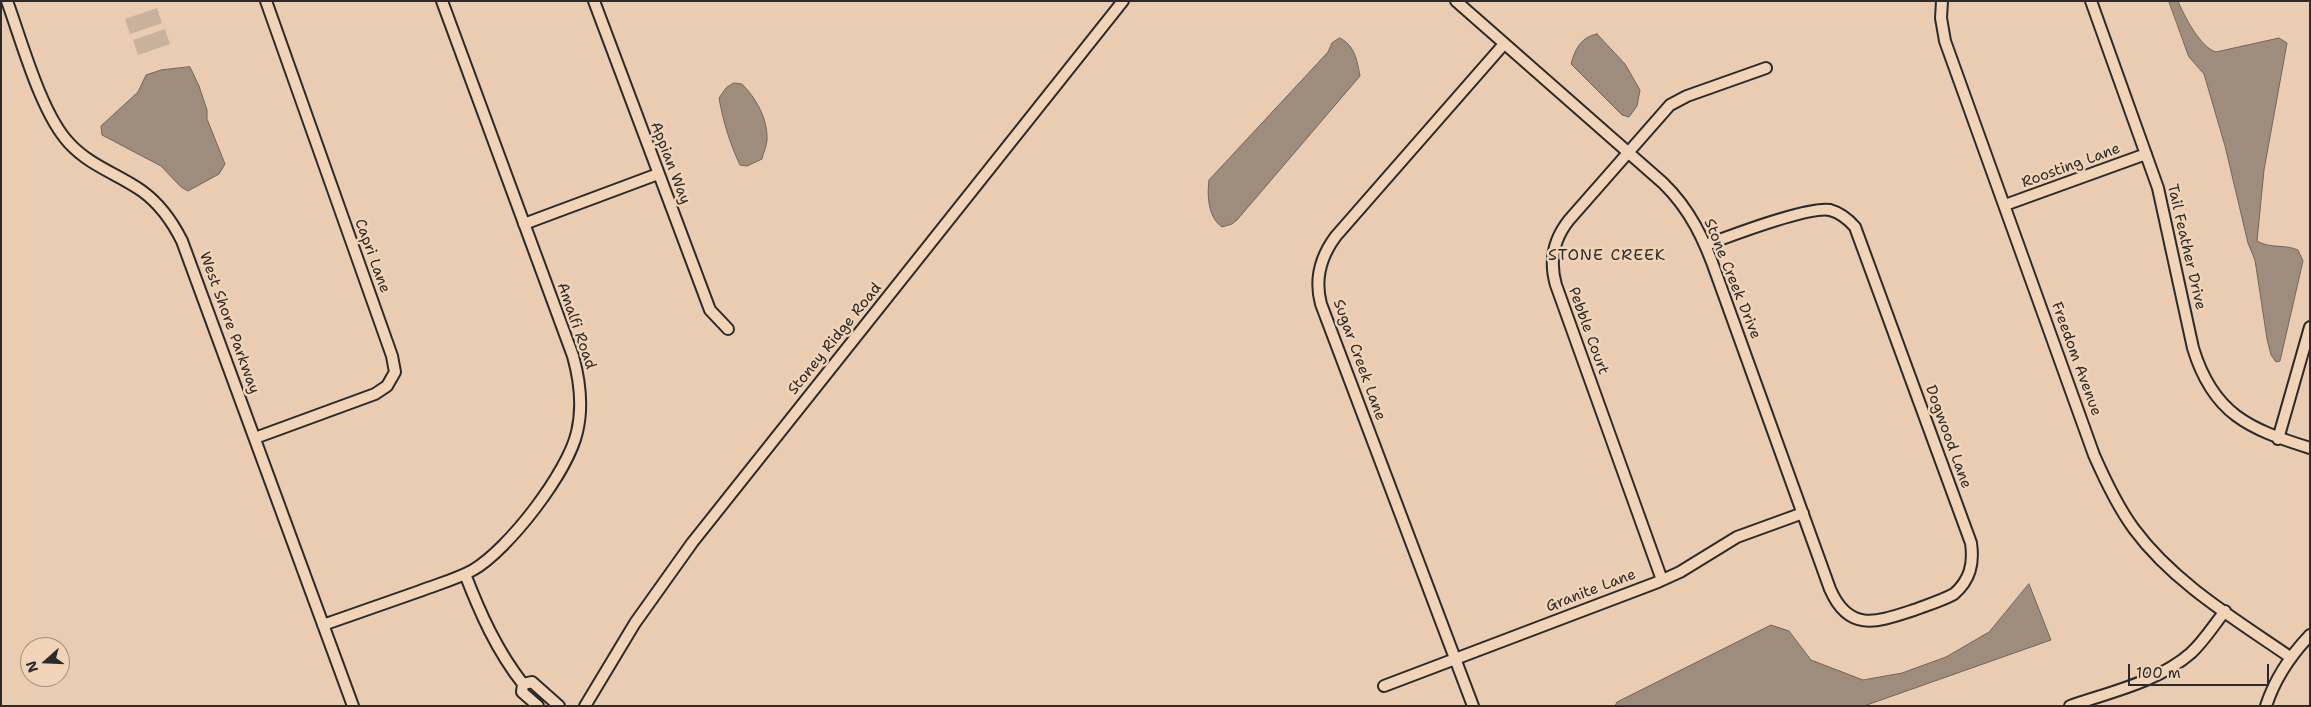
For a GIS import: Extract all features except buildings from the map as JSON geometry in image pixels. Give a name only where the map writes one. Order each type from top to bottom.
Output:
[{"type":"street","name":"Capri Lane","points":[[255,438],[375,394],[387,386],[395,372],[388,347],[266,1]]},
{"type":"street","name":"Amalfi Road","points":[[323,626],[465,574],[494,555],[516,531],[563,465],[577,432],[580,407],[576,368],[442,1]]},
{"type":"street","name":"Appian Way","points":[[594,1],[710,310],[728,329]]},
{"type":"street","name":"Stoney Ridge Road","points":[[585,706],[635,623],[692,543],[1123,1]]},
{"type":"street","name":"Stone Creek Drive","points":[[1456,1],[1629,153],[1676,197],[1697,227],[1706,245],[1803,513]]},
{"type":"street","name":"Freedom Avenue","points":[[1942,1],[1941,18],[1945,41],[2094,455],[2115,500],[2133,527],[2164,563],[2184,582],[2290,657]]},
{"type":"street","name":"Tail Feather Drive","points":[[2092,1],[2162,203],[2193,348],[2200,368],[2212,388],[2232,413],[2256,429],[2278,439],[2310,448]]},
{"type":"street","name":"West Shore Parkway","points":[[5,4],[47,109],[63,136],[85,158],[152,199],[178,232],[353,706]]},
{"type":"street","name":"Sugar Creek Lane","points":[[1473,706],[1321,304],[1318,280],[1322,258],[1336,236],[1504,44]]},
{"type":"street","name":"Pebble Court","points":[[1662,580],[1556,286],[1552,268],[1554,250],[1562,228],[1674,102],[1766,68]]},
{"type":"street","name":"Roosting Lane","points":[[2005,205],[2146,154]]},
{"type":"street","points":[[524,224],[658,174]]},
{"type":"street","name":"Dogwood Lane","points":[[1706,245],[1815,210],[1837,212],[1855,227],[1971,543],[1972,562],[1969,575],[1961,588],[1945,599],[1883,620],[1859,620],[1844,612],[1835,599],[1803,513]]},
{"type":"street","points":[[2278,439],[2310,327]]},
{"type":"street","name":"Granite Lane","points":[[1384,686],[1662,580],[1680,572],[1737,537],[1803,513]]},
{"type":"street","points":[[465,574],[492,636],[507,662],[523,684],[522,692],[538,706]]},
{"type":"street","points":[[2070,706],[2143,680],[2174,665],[2198,646],[2225,611]]},
{"type":"street","points":[[2266,706],[2274,684],[2290,657],[2310,636]]},
{"type":"street","points":[[523,684],[532,682],[559,706]]},
{"type":"shaded area","points":[[2169,1],[2178,1],[2184,15],[2199,38],[2216,52],[2279,38],[2287,43],[2264,170],[2257,241],[2267,245],[2298,250],[2303,261],[2280,361],[2276,362],[2271,355],[2255,260],[2248,243],[2225,146],[2204,74],[2189,57]]},
{"type":"shaded area","points":[[157,8],[162,23],[130,34],[125,19]]},
{"type":"shaded area","points":[[165,29],[170,44],[138,55],[133,40]]},
{"type":"shaded area","points":[[1597,34],[1625,64],[1640,90],[1637,106],[1629,117],[1622,115],[1571,64],[1580,44],[1587,38]]},
{"type":"shaded area","points":[[1340,38],[1352,49],[1360,76],[1237,220],[1232,224],[1222,227],[1217,223],[1211,212],[1208,193],[1209,180],[1328,52],[1332,43]]},
{"type":"shaded area","points":[[190,67],[199,86],[207,110],[207,119],[225,164],[219,174],[188,191],[181,187],[161,166],[102,135],[101,126],[138,92],[146,75],[161,70]]},
{"type":"shaded area","points":[[734,83],[742,84],[752,96],[760,109],[767,132],[767,142],[762,159],[747,166],[740,165],[736,157],[727,132],[719,98],[726,88]]},
{"type":"shaded area","points":[[2029,584],[2051,640],[1864,706],[1615,706],[1617,702],[1771,625],[1789,631],[1811,660],[1863,680],[1902,673],[1946,657],[1989,632]]},
{"type":"district","name":"STONE CREEK","points":[[1607,256]]}]
